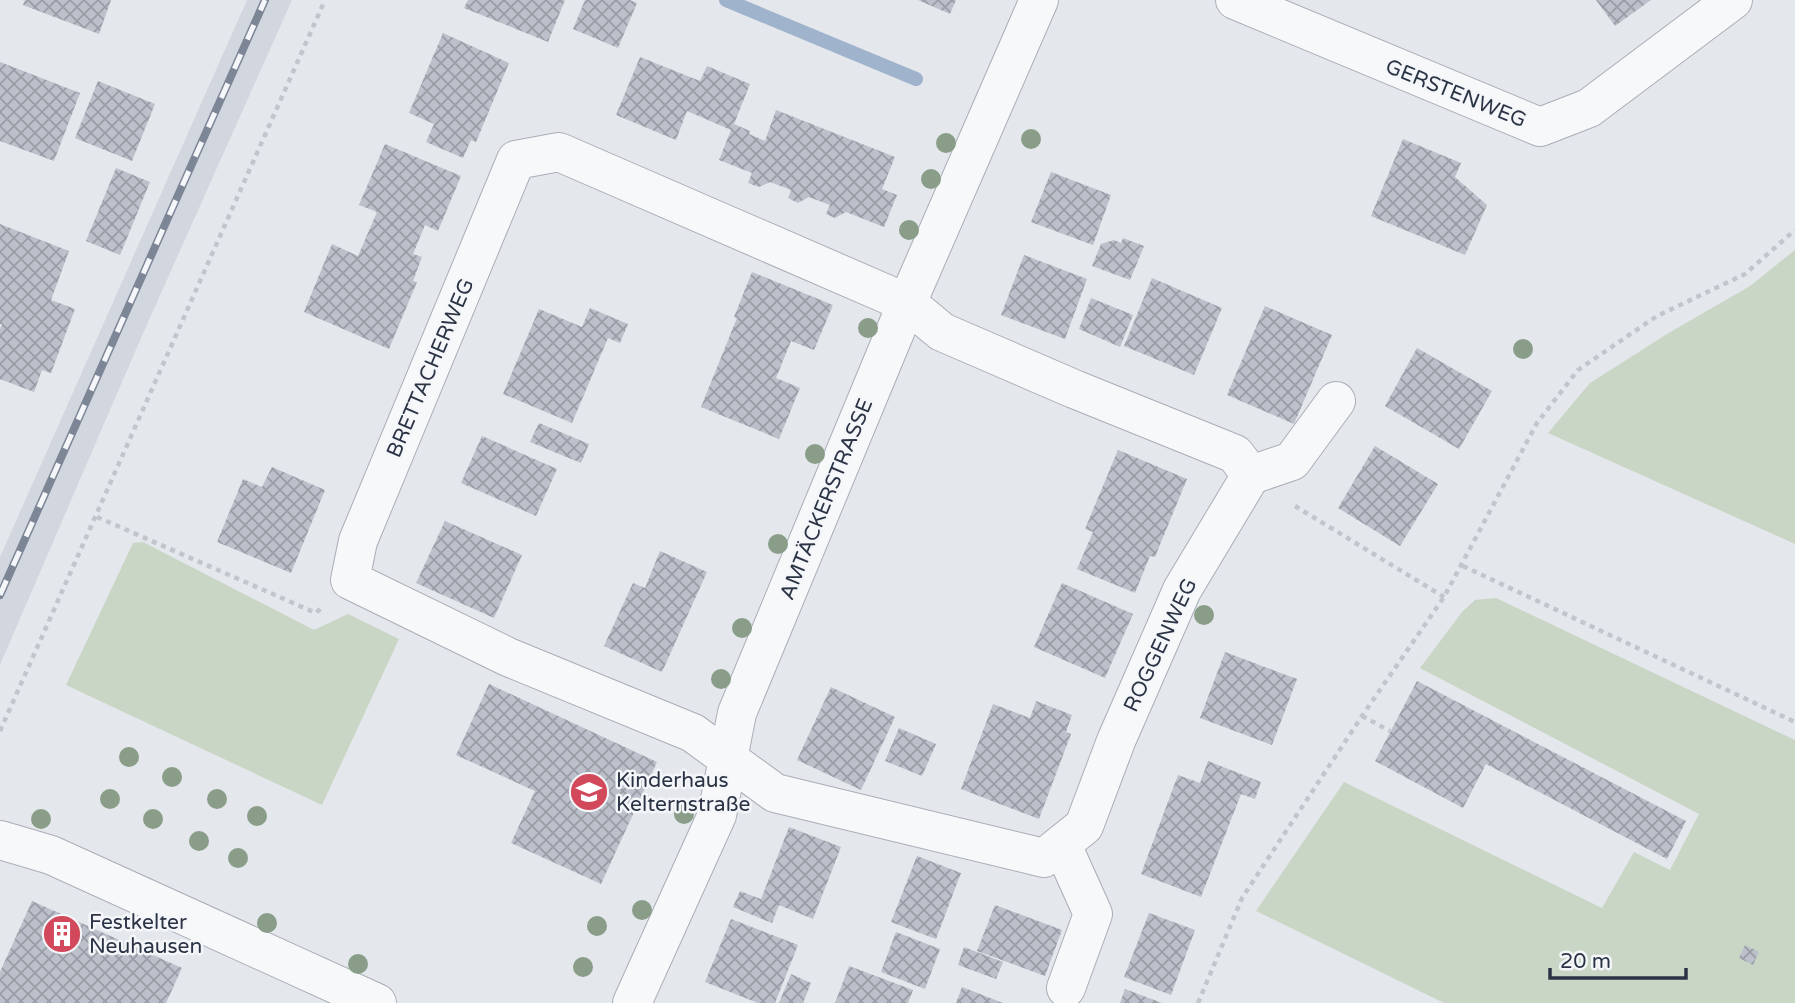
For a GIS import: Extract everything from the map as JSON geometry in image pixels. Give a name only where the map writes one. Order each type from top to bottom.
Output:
[{"type":"street","name":"AMTÄCKERSTRASSE","points":[[632,1003],[718,815],[737,713],[907,303],[1039,0]]},
{"type":"street","name":"GERSTENWEG","points":[[1235,0],[1541,128],[1589,108],[1733,0]]},
{"type":"street","name":"BRETTACHERWEG","points":[[349,580],[358,541],[516,160],[559,152],[907,303]]},
{"type":"street","points":[[907,303],[942,332],[1235,454],[1251,475],[1292,461],[1336,401]]},
{"type":"street","name":"ROGGENWEG","points":[[728,760],[775,793],[1044,858],[1084,826],[1116,741],[1182,590],[1251,475]]},
{"type":"street","points":[[349,580],[508,657],[693,733],[728,760]]},
{"type":"street","points":[[0,840],[51,855],[377,1003]]},
{"type":"street","points":[[1062,845],[1093,914],[1066,988]]},
{"type":"path","points":[[0,732],[325,0]]},
{"type":"path","points":[[1198,1003],[1241,898],[1444,597],[1463,566],[1537,423],[1578,370],[1657,316],[1745,274],[1795,230]]},
{"type":"path","points":[[1251,475],[1273,492],[1444,597]]},
{"type":"path","points":[[96,517],[316,613],[349,580]]},
{"type":"path","points":[[1463,566],[1795,722]]},
{"type":"path","points":[[1362,716],[1390,731]]},
{"type":"shaded area","points":[[247,0],[292,0],[141,338],[0,665],[0,557]]},
{"type":"green space","points":[[1795,250],[1795,544],[1548,433],[1590,383],[1750,286]]},
{"type":"green space","points":[[143,542],[314,630],[348,614],[399,639],[322,805],[66,685],[133,543]]},
{"type":"green space","points":[[1496,598],[1795,740],[1795,1003],[1444,1003],[1256,911],[1344,782],[1602,908],[1634,852],[1670,870],[1699,814],[1420,668],[1462,612],[1475,600]]},
{"type":"building","points":[[25,0],[111,0],[99,34],[23,5]]},
{"type":"building","points":[[468,0],[565,0],[548,42],[464,8]]},
{"type":"building","points":[[585,0],[630,0],[637,3],[618,48],[573,29]]},
{"type":"building","points":[[918,0],[956,0],[950,14]]},
{"type":"building","points":[[1596,0],[1651,0],[1615,26]]},
{"type":"building","points":[[443,33],[509,63],[476,142],[471,140],[463,158],[426,142],[434,124],[409,113]]},
{"type":"building","points":[[640,57],[700,81],[707,66],[750,84],[734,124],[765,141],[776,110],[895,157],[882,189],[897,195],[884,227],[846,212],[835,218],[826,214],[830,205],[809,197],[798,203],[788,198],[791,190],[770,182],[759,187],[748,183],[752,173],[719,160],[731,130],[687,111],[676,140],[616,115]]},
{"type":"building","points":[[0,62],[80,93],[54,161],[0,141]]},
{"type":"building","points":[[98,81],[155,104],[132,161],[75,138]]},
{"type":"building","points":[[1403,139],[1461,163],[1455,177],[1487,205],[1465,255],[1371,216]]},
{"type":"building","points":[[385,144],[461,176],[438,231],[425,225],[413,254],[422,257],[413,281],[417,282],[389,349],[304,312],[332,244],[358,256],[377,212],[359,205]]},
{"type":"building","points":[[116,168],[150,182],[120,255],[86,241]]},
{"type":"building","points":[[1051,172],[1111,195],[1093,245],[1031,222]]},
{"type":"building","points":[[0,224],[69,251],[51,300],[75,309],[51,373],[42,370],[34,392],[0,379]]},
{"type":"building","points":[[1123,238],[1144,246],[1130,280],[1092,266],[1101,244],[1114,240],[1121,243]]},
{"type":"building","points":[[1024,255],[1087,279],[1065,339],[1001,315]]},
{"type":"building","points":[[752,272],[833,305],[814,350],[791,341],[776,378],[800,388],[779,439],[701,407],[737,318],[734,317]]},
{"type":"building","points":[[1152,278],[1222,308],[1194,375],[1124,346]]},
{"type":"building","points":[[1091,298],[1133,315],[1120,347],[1079,329]]},
{"type":"building","points":[[1265,306],[1332,335],[1294,424],[1227,395]]},
{"type":"building","points":[[590,308],[628,324],[620,343],[608,338],[572,423],[503,394],[539,309],[582,327]]},
{"type":"building","points":[[1417,348],[1492,391],[1459,449],[1385,406]]},
{"type":"building","points":[[539,423],[589,444],[581,463],[530,442]]},
{"type":"building","points":[[482,436],[557,469],[536,516],[461,483]]},
{"type":"building","points":[[1375,446],[1438,484],[1400,546],[1338,508]]},
{"type":"building","points":[[1118,450],[1187,479],[1155,557],[1150,556],[1135,593],[1077,569],[1093,532],[1085,529]]},
{"type":"building","points":[[272,467],[325,490],[291,573],[217,542],[243,479],[262,487]]},
{"type":"building","points":[[445,521],[522,555],[494,618],[416,583]]},
{"type":"building","points":[[660,551],[707,572],[662,672],[604,646],[633,583],[645,588]]},
{"type":"building","points":[[1062,583],[1133,614],[1105,678],[1034,647]]},
{"type":"building","points":[[1225,652],[1297,679],[1272,745],[1200,718]]},
{"type":"building","points":[[1417,681],[1686,821],[1667,859],[1486,764],[1463,808],[1375,761]]},
{"type":"building","points":[[489,684],[657,762],[601,884],[511,843],[535,791],[456,755]]},
{"type":"building","points":[[831,687],[895,717],[861,790],[797,760]]},
{"type":"building","points":[[1036,701],[1072,715],[1066,732],[1071,734],[1039,819],[961,789],[993,704],[1030,718]]},
{"type":"building","points":[[899,728],[936,744],[922,776],[885,761]]},
{"type":"building","points":[[1208,761],[1261,782],[1255,799],[1241,794],[1201,897],[1141,874],[1178,775],[1200,783]]},
{"type":"building","points":[[789,827],[841,847],[813,919],[779,905],[772,923],[733,907],[740,891],[761,899]]},
{"type":"building","points":[[917,856],[961,873],[936,939],[891,922]]},
{"type":"building","name":"Festkelter Neuhausen","points":[[32,901],[182,968],[166,1003],[0,1003],[0,972]]},
{"type":"building","points":[[995,905],[1062,930],[1045,976],[977,951]]},
{"type":"building","points":[[1149,913],[1195,930],[1171,995],[1124,977]]},
{"type":"building","points":[[731,919],[798,945],[775,1003],[758,1003],[705,982]]},
{"type":"building","points":[[896,932],[940,949],[925,989],[881,972]]},
{"type":"building","points":[[1745,945],[1759,952],[1753,965],[1739,958]]},
{"type":"building","points":[[964,947],[1003,962],[996,979],[958,965]]},
{"type":"building","points":[[849,966],[913,990],[908,1003],[835,1003]]},
{"type":"building","points":[[791,974],[811,983],[803,1003],[779,1003]]},
{"type":"building","points":[[962,987],[1003,1003],[956,1003]]},
{"type":"building","points":[[1125,989],[1162,1003],[1120,1003]]},
{"type":"waterway","points":[[726,0],[916,79]]},
{"type":"railway","points":[[0,595],[265,0]]},
{"type":"place","name":"Kinderhaus Kelternstraße","points":[[589,792]]},
{"type":"place","name":"Festkelter Neuhausen","points":[[62,934]]}]
